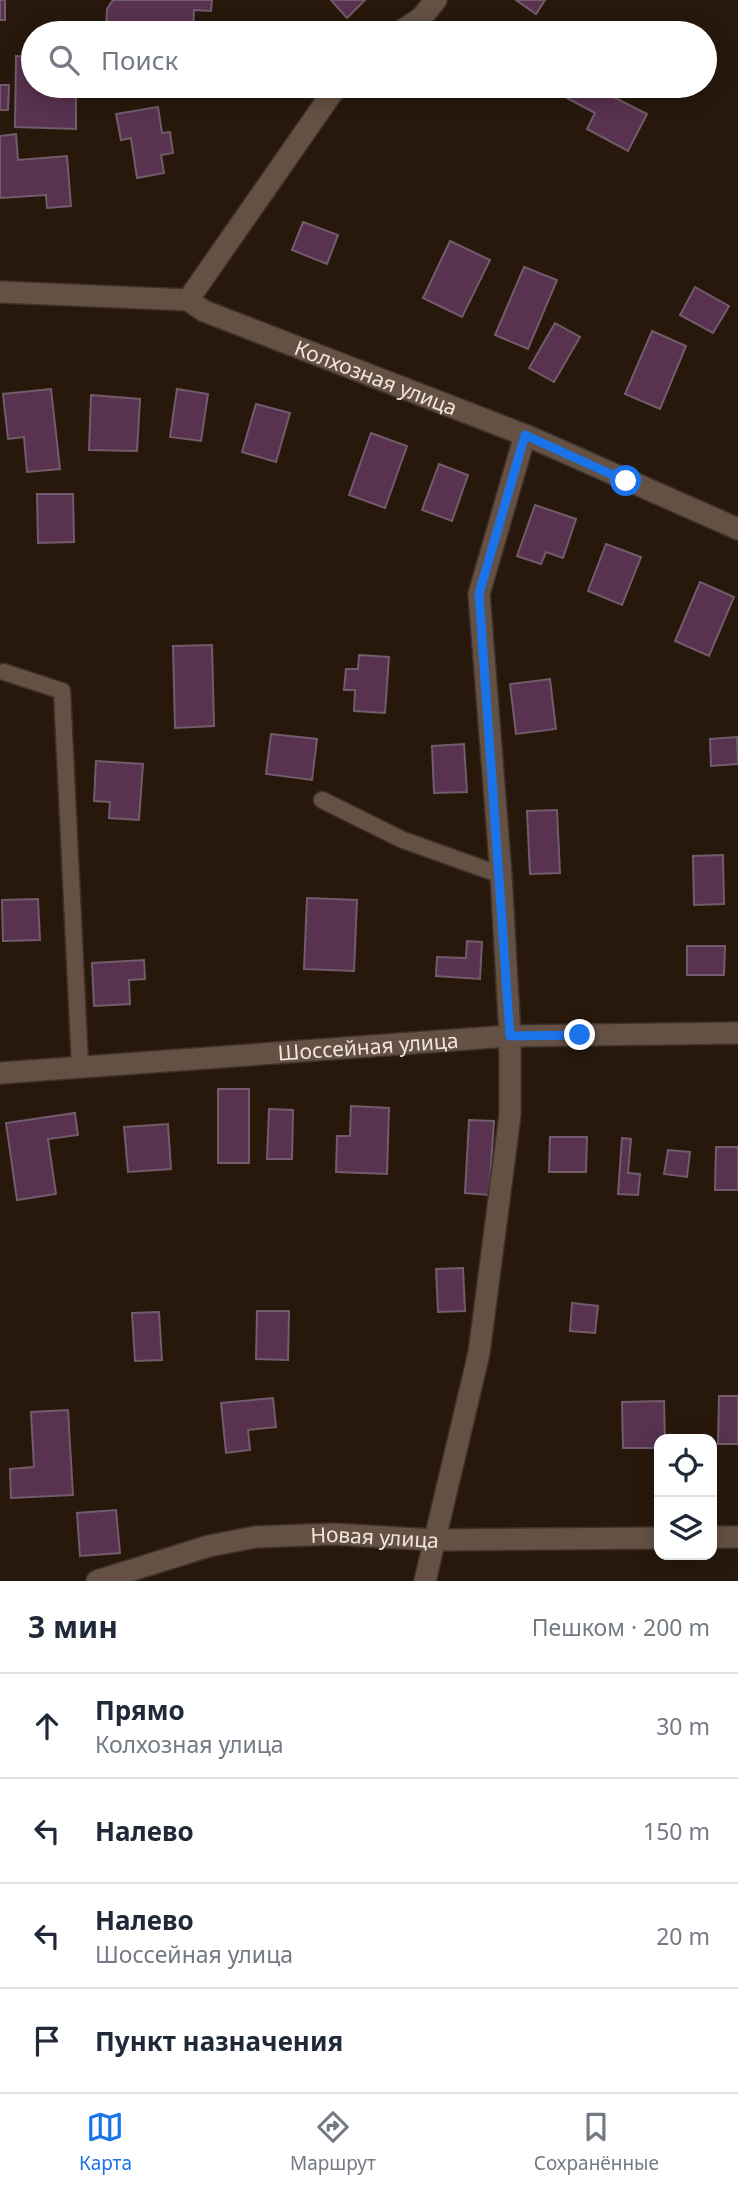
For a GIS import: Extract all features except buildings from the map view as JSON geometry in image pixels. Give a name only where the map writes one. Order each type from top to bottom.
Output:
[{"type":"street","points":[[416,21],[436,0]]},
{"type":"street","points":[[188,300],[329,98]]},
{"type":"street","name":"Колхозная улица","points":[[0,292],[188,300],[204,311],[525,435],[738,529]]},
{"type":"street","points":[[425,1581],[479,1353],[498,1231],[510,1115],[510,1036],[501,875],[479,594],[525,435]]},
{"type":"street","name":"Шоссейная улица","points":[[0,1073],[510,1036],[738,1033]]},
{"type":"street","name":"Новая улица","points":[[97,1581],[209,1546],[255,1537],[334,1534],[435,1540],[654,1538]]},
{"type":"street","points":[[717,1537],[738,1537]]},
{"type":"lane","points":[[4,672],[62,691],[80,1066]]},
{"type":"lane","points":[[322,800],[403,840],[501,875]]},
{"type":"route","points":[[580,1035],[510,1036],[501,875],[479,594],[525,435],[626,481]]}]
